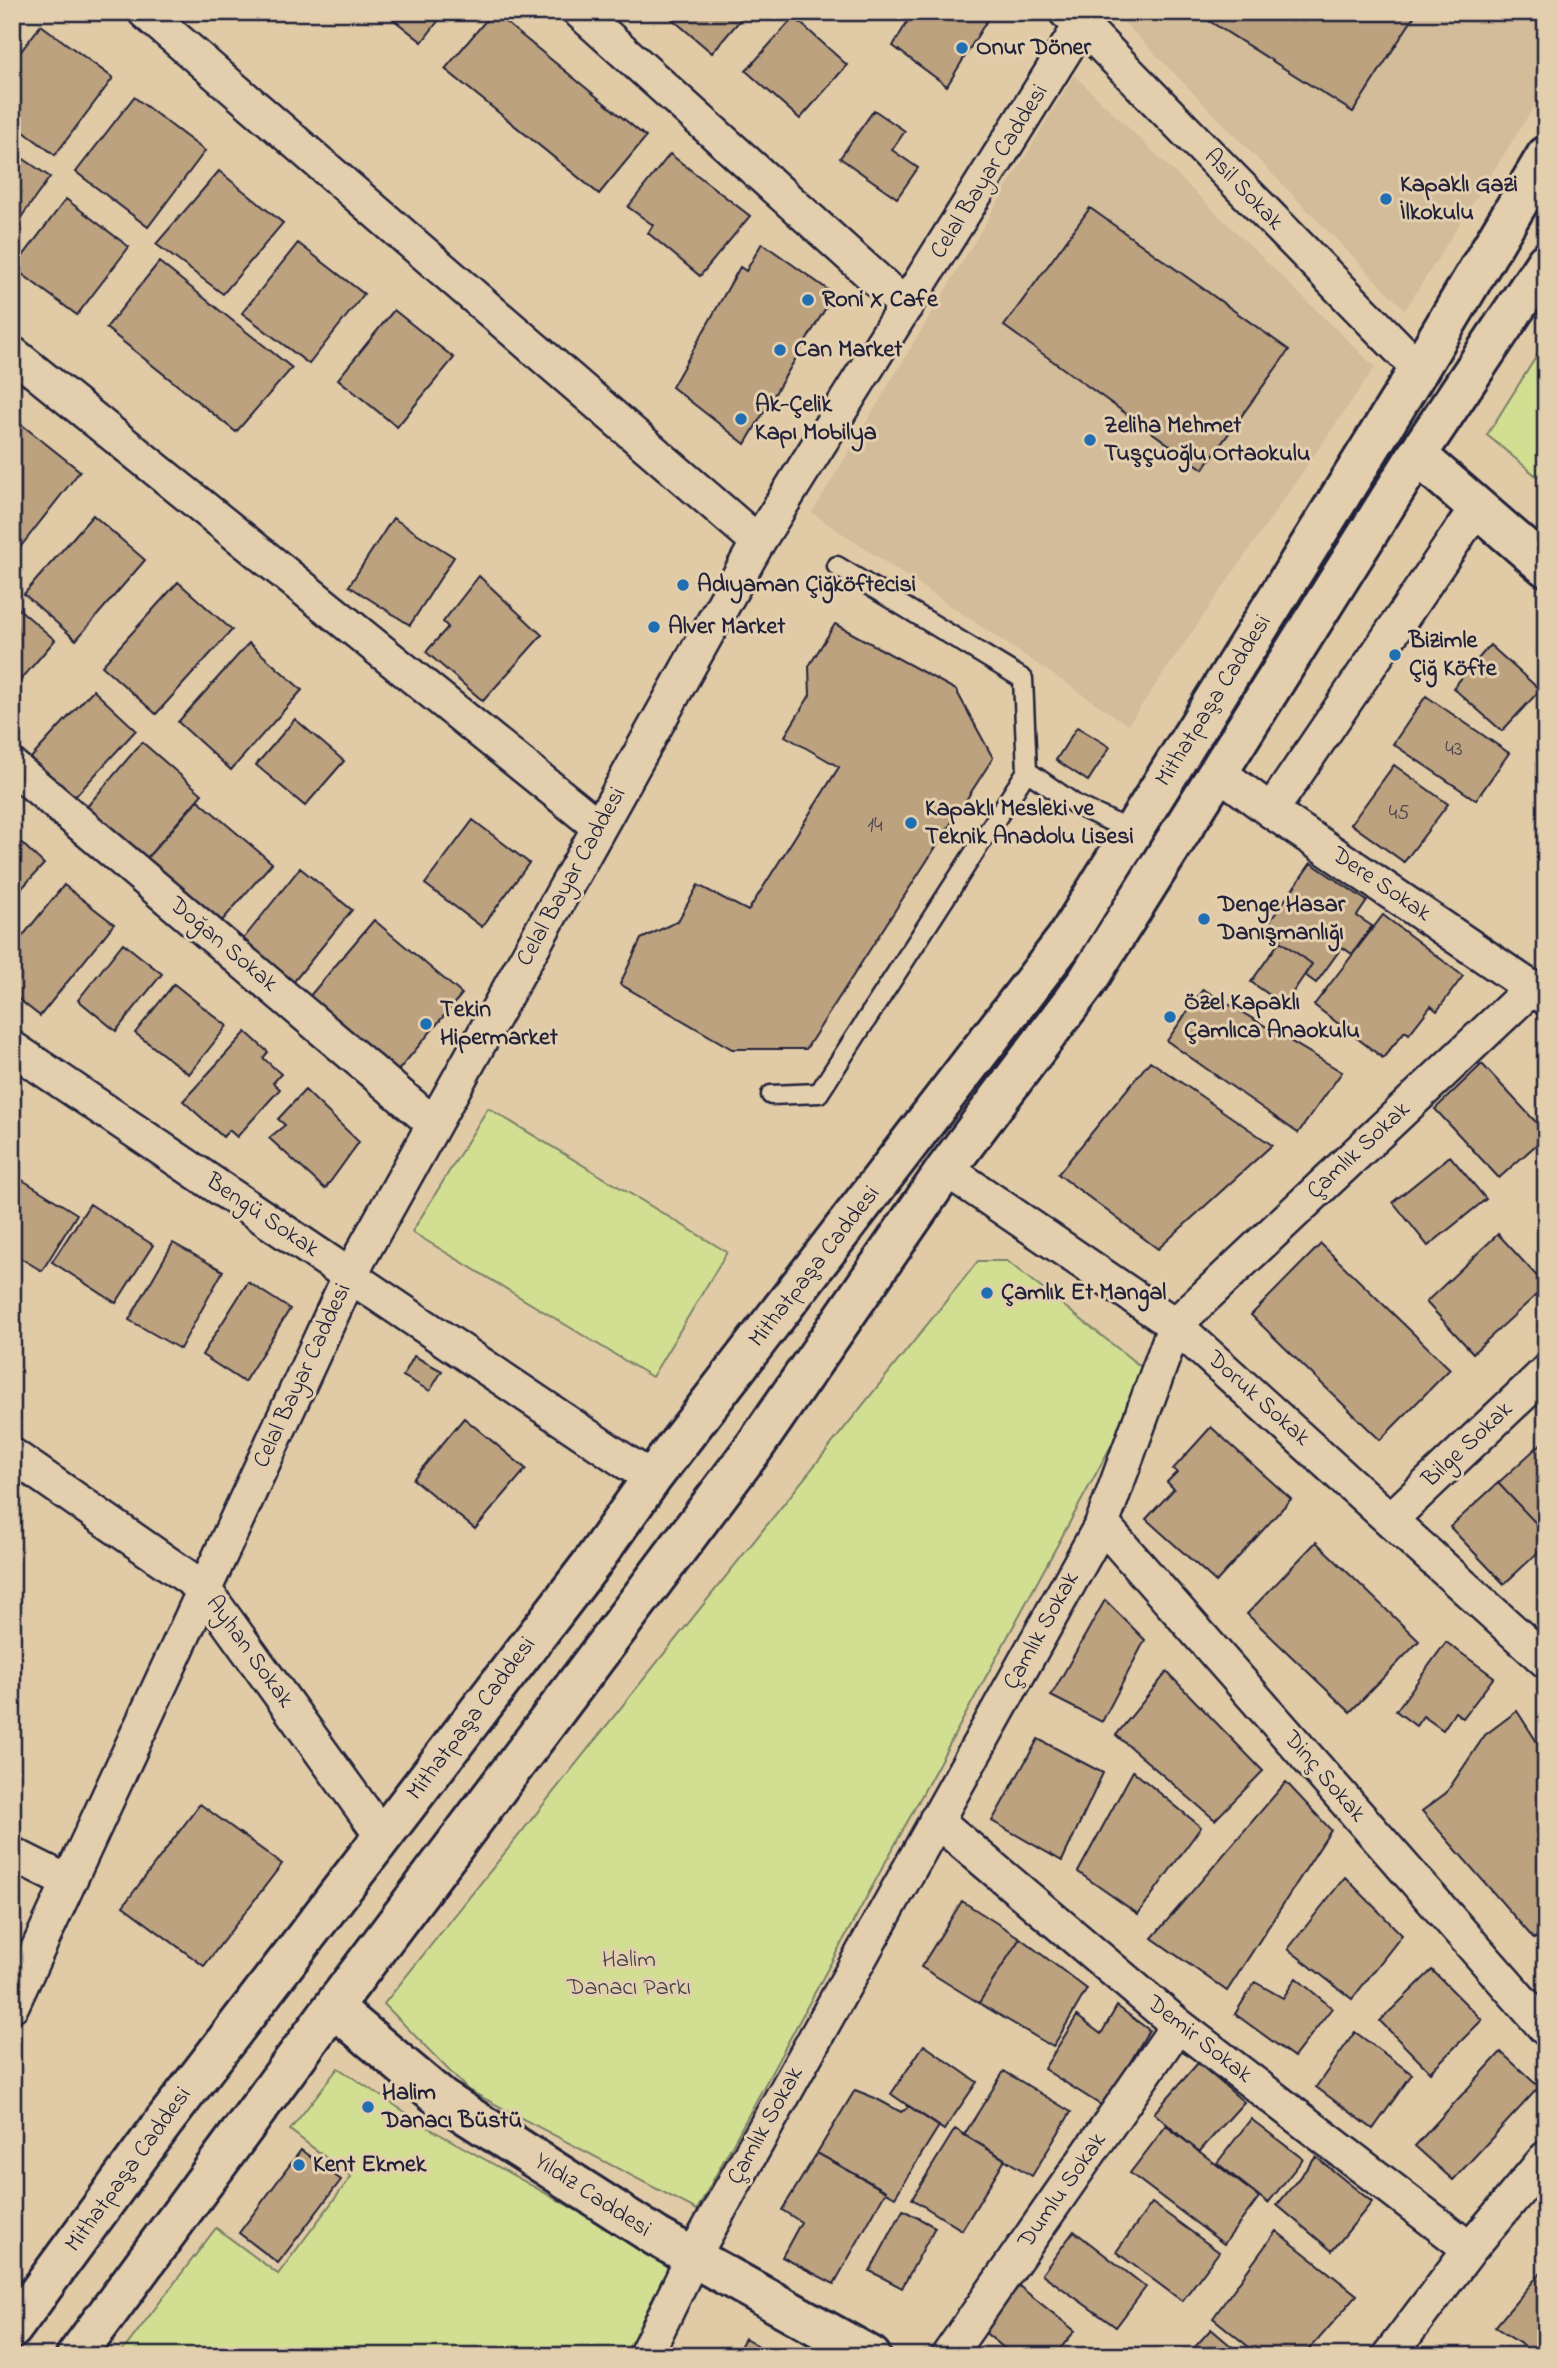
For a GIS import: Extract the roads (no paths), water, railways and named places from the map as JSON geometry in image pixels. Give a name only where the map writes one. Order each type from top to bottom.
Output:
[{"type":"street","points":[[145,12],[758,542]]},
{"type":"street","points":[[580,12],[906,306]]},
{"type":"street","name":"Celal Bayar Caddesi","points":[[12,2004],[350,1275],[758,542],[906,306],[1079,17]]},
{"type":"street","name":"Asil Sokak","points":[[1079,17],[1419,369]]},
{"type":"street","name":"Mithatpaşa Caddesi","points":[[12,2329],[163,2123],[592,1563],[652,1478],[1066,939],[1419,369],[1546,156]]},
{"type":"street","name":"Mithatpaşa Caddesi","points":[[76,2356],[332,2007],[755,1446],[946,1169],[1086,984],[1417,455],[1546,262]]},
{"type":"street","points":[[12,353],[600,827]]},
{"type":"street","points":[[1417,455],[1546,567]]},
{"type":"street","points":[[1272,811],[1477,507]]},
{"type":"street","name":"Doğan Sokak","points":[[12,766],[434,1124]]},
{"type":"street","name":"Dere Sokak","points":[[1217,771],[1539,993]]},
{"type":"street","name":"Çamlık Sokak","points":[[645,2356],[692,2257],[1102,1524],[1175,1325],[1539,993]]},
{"type":"street","name":"Bengü Sokak","points":[[12,1048],[652,1478]]},
{"type":"street","name":"Doruk Sokak","points":[[946,1169],[1175,1325],[1546,1661]]},
{"type":"street","name":"Bilge Sokak","points":[[1391,1518],[1546,1372]]},
{"type":"street","name":"Ayhan Sokak","points":[[12,1455],[203,1588],[382,1836]]},
{"type":"street","name":"Dinç Sokak","points":[[1102,1524],[1546,2029]]},
{"type":"street","name":"Demir Sokak","points":[[936,1821],[1178,2025],[1470,2249]]},
{"type":"street","points":[[12,1854],[68,1882]]},
{"type":"street","name":"Yıldız Caddesi","points":[[332,2007],[442,2099],[657,2237],[871,2356]]},
{"type":"street","name":"Dumlu Sokak","points":[[948,2356],[1178,2025]]},
{"type":"street","points":[[1389,2356],[1470,2249],[1546,2158]]},
{"type":"lane","points":[[771,1095],[819,1093],[1027,771],[1023,678],[837,566]]},
{"type":"lane","points":[[1027,771],[1076,805],[1133,832]]},
{"type":"place","name":"Onur Döner","points":[[962,48]]},
{"type":"place","name":"Kapaklı Gazi İlkokulu","points":[[1386,199]]},
{"type":"place","name":"Roni X Cafe","points":[[808,300]]},
{"type":"place","name":"Can Market","points":[[780,350]]},
{"type":"place","name":"Ak-Çelik Kapı Mobilya","points":[[741,419]]},
{"type":"place","name":"Zeliha Mehmet Tuşçuoğlu Ortaokulu","points":[[1090,440]]},
{"type":"place","name":"Adıyaman Çiğköftecisi","points":[[683,585]]},
{"type":"place","name":"Alver Market","points":[[654,627]]},
{"type":"place","name":"Bizimle Çiğ Köfte","points":[[1395,655]]},
{"type":"place","name":"Kapaklı Mesleki ve Teknik Anadolu Lisesi","points":[[911,823]]},
{"type":"place","name":"Denge Hasar Danışmanlığı","points":[[1204,919]]},
{"type":"place","name":"Özel Kapaklı Çamlıca Anaokulu","points":[[1170,1017]]},
{"type":"place","name":"Tekin Hipermarket","points":[[426,1024]]},
{"type":"place","name":"Çamlık Et Mangal","points":[[987,1293]]},
{"type":"place","name":"Halim Danacı Büstü","points":[[368,2107]]},
{"type":"place","name":"Kent Ekmek","points":[[299,2165]]},
{"type":"park label","name":"Halim Danacı Parkı","points":[[629,1974]]}]
